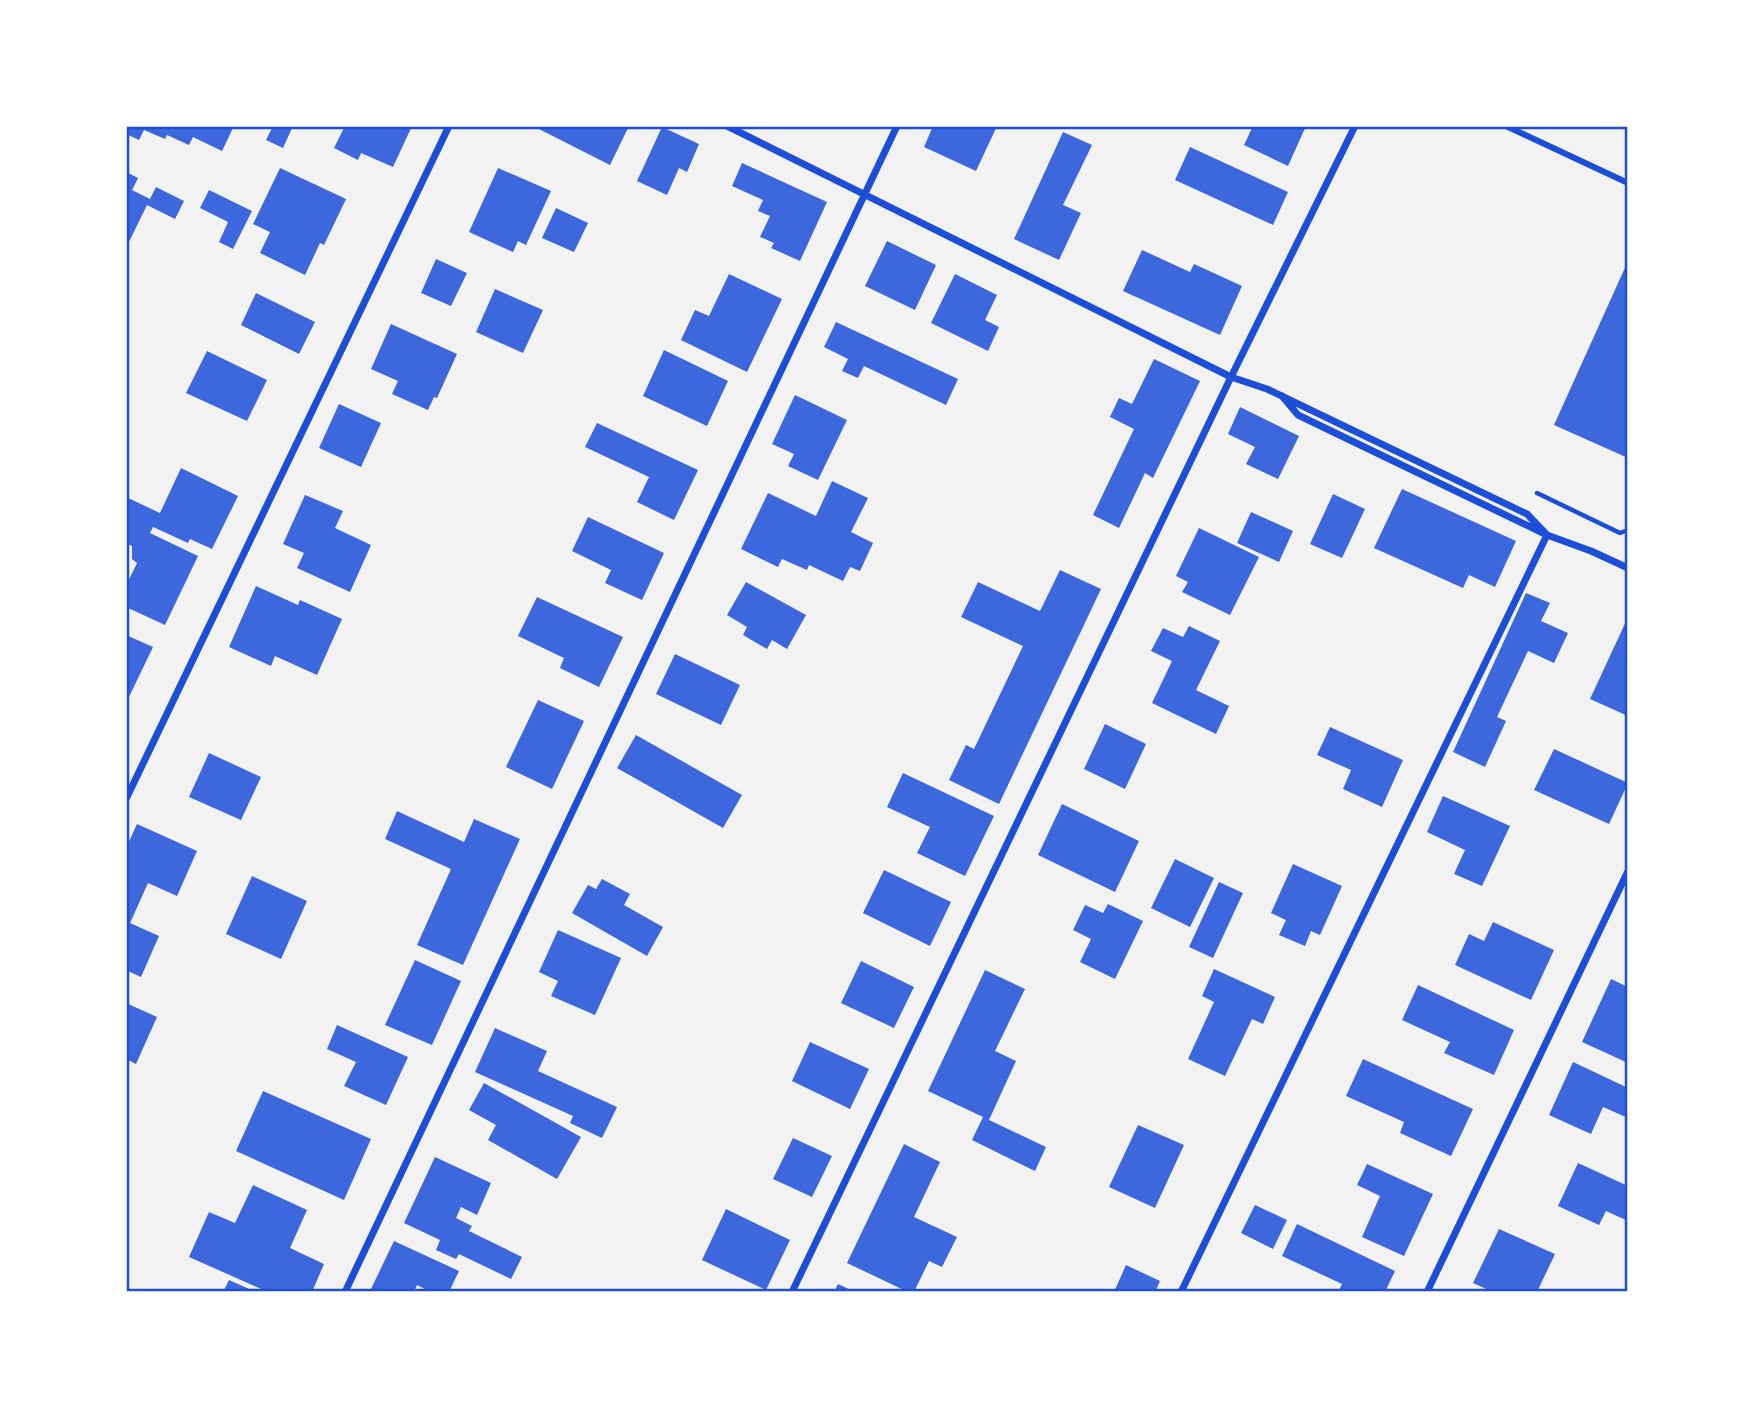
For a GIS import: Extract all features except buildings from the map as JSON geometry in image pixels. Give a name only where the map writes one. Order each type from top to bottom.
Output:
[{"type":"street","points":[[126,799],[449,126]]},
{"type":"street","points":[[727,126],[1231,377],[1282,396],[1298,415],[1547,535],[1628,568]]},
{"type":"street","points":[[345,1292],[897,126]]},
{"type":"street","points":[[792,1292],[1231,377],[1355,126]]},
{"type":"street","points":[[1506,126],[1628,183]]},
{"type":"street","points":[[1181,1292],[1547,535]]},
{"type":"street","points":[[1427,1292],[1628,871]]}]
